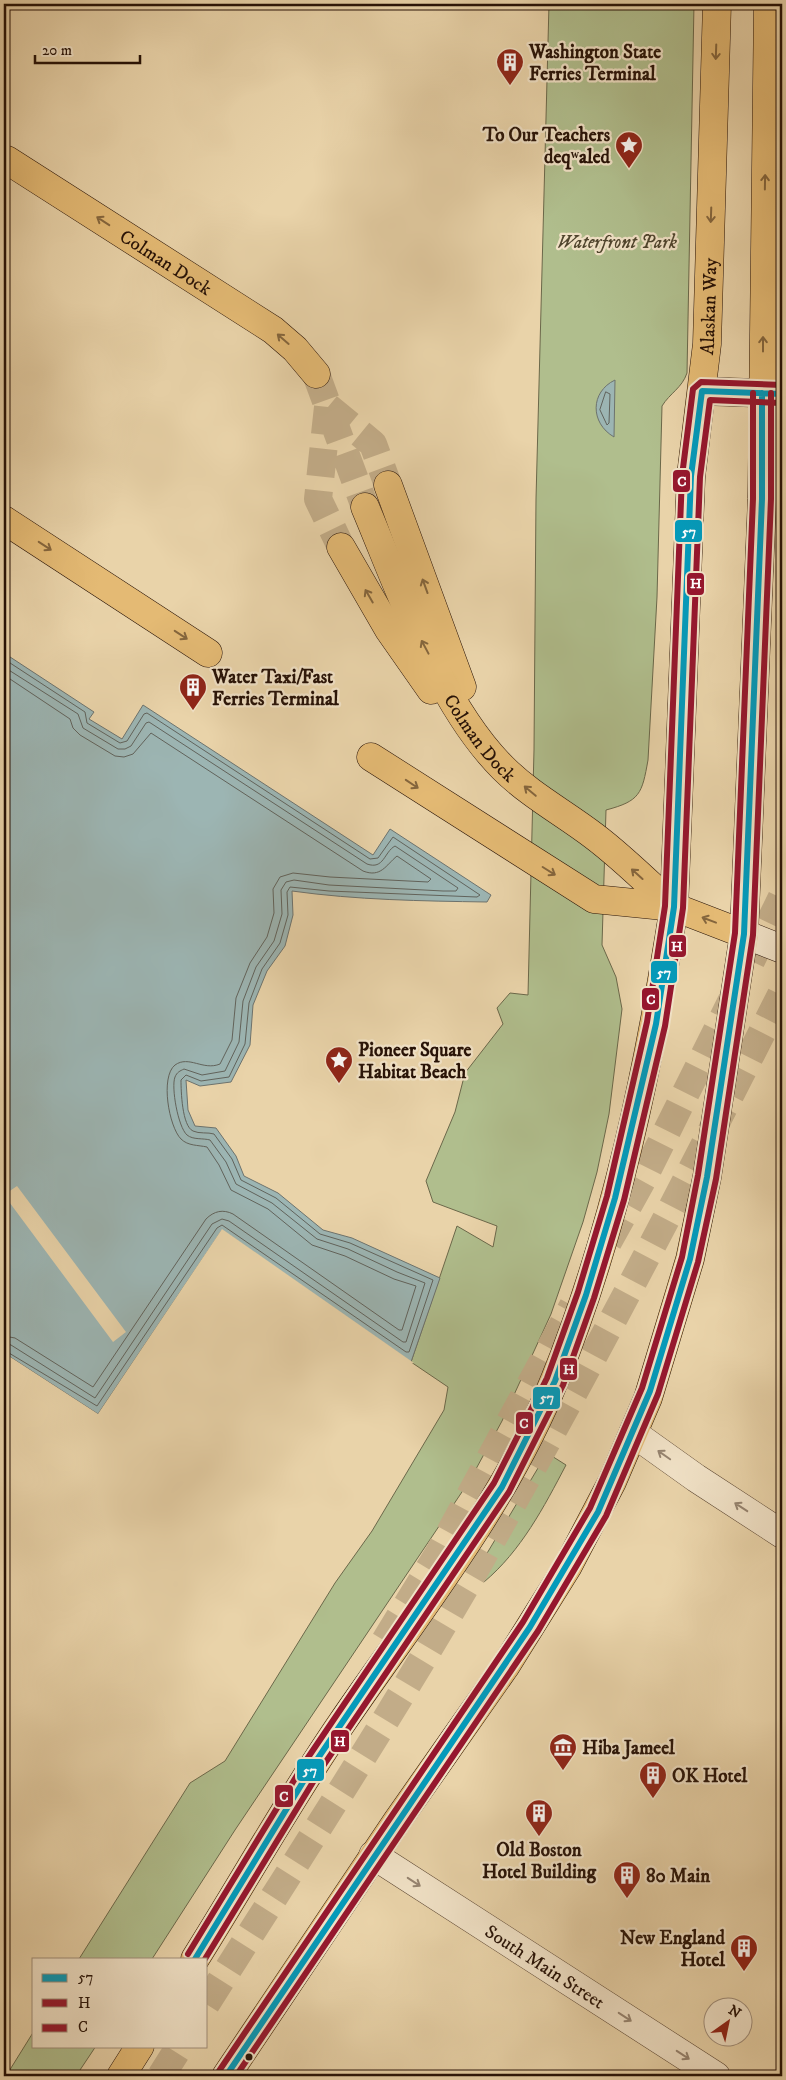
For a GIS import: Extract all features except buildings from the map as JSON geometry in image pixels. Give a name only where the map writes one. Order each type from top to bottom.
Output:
[{"type":"main road","name":"Alaskan Way","points":[[196,1958],[314,1764],[502,1487],[555,1381],[586,1295],[615,1198],[656,1024],[674,907],[691,476],[707,344],[717,4]]},
{"type":"main road","points":[[226,2076],[530,1627],[598,1512],[650,1391],[690,1259],[706,1177],[744,934],[762,499],[772,394],[768,4]]},
{"type":"main road","name":"Colman Dock","points":[[7,160],[273,330],[295,349],[316,374]]},
{"type":"main road","points":[[388,485],[460,683],[472,732]]},
{"type":"main road","name":"Colman Dock","points":[[365,507],[416,631],[472,732],[509,774],[542,801],[595,836],[674,907]]},
{"type":"main road","points":[[4,520],[208,652]]},
{"type":"main road","points":[[341,547],[389,630],[426,683],[472,732]]},
{"type":"main road","name":"Colman Dock","points":[[371,757],[594,899],[674,907],[744,934]]},
{"type":"main road","points":[[121,2076],[139,2048]]},
{"type":"street","points":[[702,391],[772,394]]},
{"type":"street","points":[[744,934],[782,949]]},
{"type":"street","points":[[632,1433],[782,1534]]},
{"type":"street","name":"South Main Street","points":[[374,1856],[716,2076]]},
{"type":"green space","name":"Waterfront Park","points":[[549,4],[694,4],[687,373],[682,383],[662,406],[657,597],[646,772],[641,788],[633,799],[606,810],[602,945],[616,977],[622,1009],[609,1114],[597,1172],[583,1222],[551,1314],[502,1421],[470,1480],[235,1830],[153,1958],[80,1958],[190,1783],[225,1761],[335,1583],[372,1531],[444,1410],[448,1387],[411,1362],[457,1226],[493,1247],[497,1226],[433,1202],[426,1181],[455,1112],[465,1073],[503,1024],[497,1008],[510,993],[528,995],[534,750],[536,499]]},
{"type":"green space","points":[[547,1453],[566,1465],[531,1528],[509,1557],[484,1582],[474,1575]]},
{"type":"green space","points":[[32,2034],[32,2048],[95,2048],[76,2076],[6,2076]]},
{"type":"water","points":[[615,380],[614,437],[601,424],[596,408],[601,392]]},
{"type":"water","points":[[4,653],[94,712],[89,719],[122,739],[143,705],[373,855],[390,829],[491,895],[487,902],[365,898],[292,891],[293,915],[285,946],[267,971],[253,1005],[250,1045],[231,1082],[200,1086],[186,1080],[188,1110],[195,1126],[216,1128],[236,1156],[244,1176],[278,1193],[323,1230],[352,1238],[440,1278],[411,1362],[222,1230],[98,1414],[4,1353]]},
{"type":"pier","points":[[17,1186],[126,1332],[113,1342],[4,1195]]},
{"type":"pier","points":[[222,1229],[414,1363],[410,1364],[222,1233],[99,1417],[4,1356],[4,1353],[98,1414]]},
{"type":"tunnel","points":[[316,374],[365,507]]},
{"type":"tunnel","points":[[328,407],[318,499],[341,547]]},
{"type":"tunnel","points":[[328,407],[373,444],[388,485]]},
{"type":"tunnel","points":[[751,961],[782,897]]},
{"type":"tunnel","points":[[208,2001],[380,1729],[480,1561],[634,1279],[782,993]]},
{"type":"tunnel","points":[[608,1242],[644,1177],[732,1000]]},
{"type":"tunnel","points":[[385,1641],[440,1551],[573,1306]]},
{"type":"tunnel","points":[[161,2076],[179,2048]]},
{"type":"transit line","name":"C","points":[[188,1954],[307,1759],[494,1483],[547,1378],[578,1292],[607,1196],[647,1022],[665,906],[682,476],[693,389],[701,382],[782,385]]},
{"type":"transit line","name":"57","points":[[196,1958],[314,1764],[502,1487],[555,1381],[586,1295],[615,1198],[656,1024],[674,907],[691,476],[702,391],[782,394]]},
{"type":"transit line","name":"C","points":[[219,2071],[523,1622],[590,1508],[642,1388],[682,1257],[698,1175],[735,933],[753,499],[753,393]]},
{"type":"transit line","name":"57","points":[[226,2076],[530,1627],[598,1512],[650,1391],[690,1259],[707,1177],[744,934],[762,499],[762,393]]},
{"type":"transit line","name":"H","points":[[236,2076],[538,1631],[606,1516],[658,1394],[698,1262],[716,1179],[753,935],[771,499],[771,393]]},
{"type":"transit line","name":"H","points":[[206,1958],[321,1769],[509,1492],[563,1385],[594,1298],[624,1200],[665,1026],[683,908],[700,477],[710,400],[782,403]]},
{"type":"place","name":"Washington State Ferries Terminal","points":[[510,86]]},
{"type":"place","name":"To Our Teachers deqʷaled","points":[[629,169]]},
{"type":"place","name":"Water Taxi/Fast Ferries Terminal","points":[[193,711]]},
{"type":"place","name":"Pioneer Square Habitat Beach","points":[[339,1084]]},
{"type":"place","name":"Hiba Jameel","points":[[563,1771]]},
{"type":"place","name":"OK Hotel","points":[[653,1799]]},
{"type":"place","name":"Old Boston Hotel Building","points":[[539,1837]]},
{"type":"place","name":"80 Main","points":[[627,1899]]},
{"type":"place","name":"New England Hotel","points":[[744,1972]]}]
